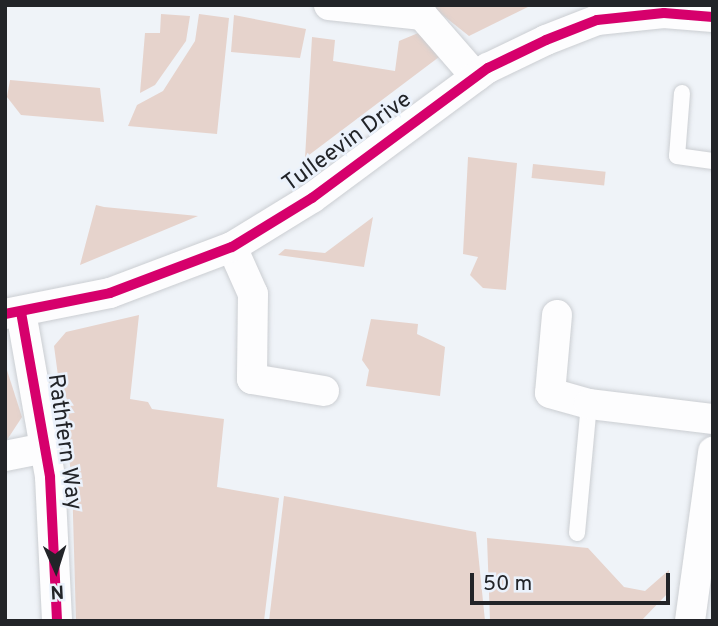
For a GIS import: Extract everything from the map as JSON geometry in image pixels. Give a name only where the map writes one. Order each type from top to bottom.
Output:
[{"type":"street","points":[[329,5],[422,15],[476,77]]},
{"type":"street","name":"Tulleevin Drive","points":[[13,313],[110,293],[232,247],[312,198],[476,77],[597,20],[664,13],[713,17]]},
{"type":"street","points":[[232,247],[253,294],[252,379],[324,391]]},
{"type":"street","name":"Rathfern Way","points":[[13,313],[46,449],[57,621]]},
{"type":"street","points":[[557,315],[550,393],[589,404],[713,419]]},
{"type":"street","points":[[5,456],[46,449]]},
{"type":"street","points":[[690,621],[713,452]]},
{"type":"lane","points":[[682,93],[677,156],[713,161]]},
{"type":"lane","points":[[577,533],[589,404]]},
{"type":"shaded area","points":[[430,5],[532,5],[469,36]]},
{"type":"shaded area","points":[[161,14],[190,16],[186,41],[155,85],[140,93],[145,33],[160,33]]},
{"type":"shaded area","points":[[199,14],[229,18],[217,134],[128,126],[137,105],[163,91],[195,41]]},
{"type":"shaded area","points":[[234,15],[306,29],[300,58],[231,52]]},
{"type":"shaded area","points":[[423,31],[443,54],[305,158],[312,37],[335,40],[333,61],[395,71],[399,41]]},
{"type":"shaded area","points":[[10,80],[100,88],[104,122],[21,115],[7,97]]},
{"type":"shaded area","points":[[468,157],[517,163],[506,290],[483,288],[470,275],[478,257],[463,254]]},
{"type":"shaded area","points":[[533,164],[606,172],[604,186],[532,178]]},
{"type":"shaded area","points":[[96,205],[104,207],[198,216],[80,265]]},
{"type":"shaded area","points":[[373,217],[364,267],[278,255],[285,249],[325,253]]},
{"type":"shaded area","points":[[139,315],[130,399],[148,402],[152,409],[224,419],[217,487],[279,498],[264,621],[76,621],[72,480],[54,346],[66,332]]},
{"type":"shaded area","points":[[371,319],[418,324],[417,334],[445,347],[440,396],[366,386],[369,370],[362,360]]},
{"type":"shaded area","points":[[5,364],[22,417],[5,443]]},
{"type":"shaded area","points":[[284,496],[476,532],[485,621],[269,621]]},
{"type":"shaded area","points":[[487,538],[588,548],[624,587],[645,591],[669,570],[667,594],[641,621],[490,621]]},
{"type":"cycle path","points":[[5,314],[110,293],[232,247],[312,198],[488,68],[546,40],[597,20],[664,13],[713,17]]},
{"type":"cycle path","points":[[21,312],[50,477],[57,621]]}]
